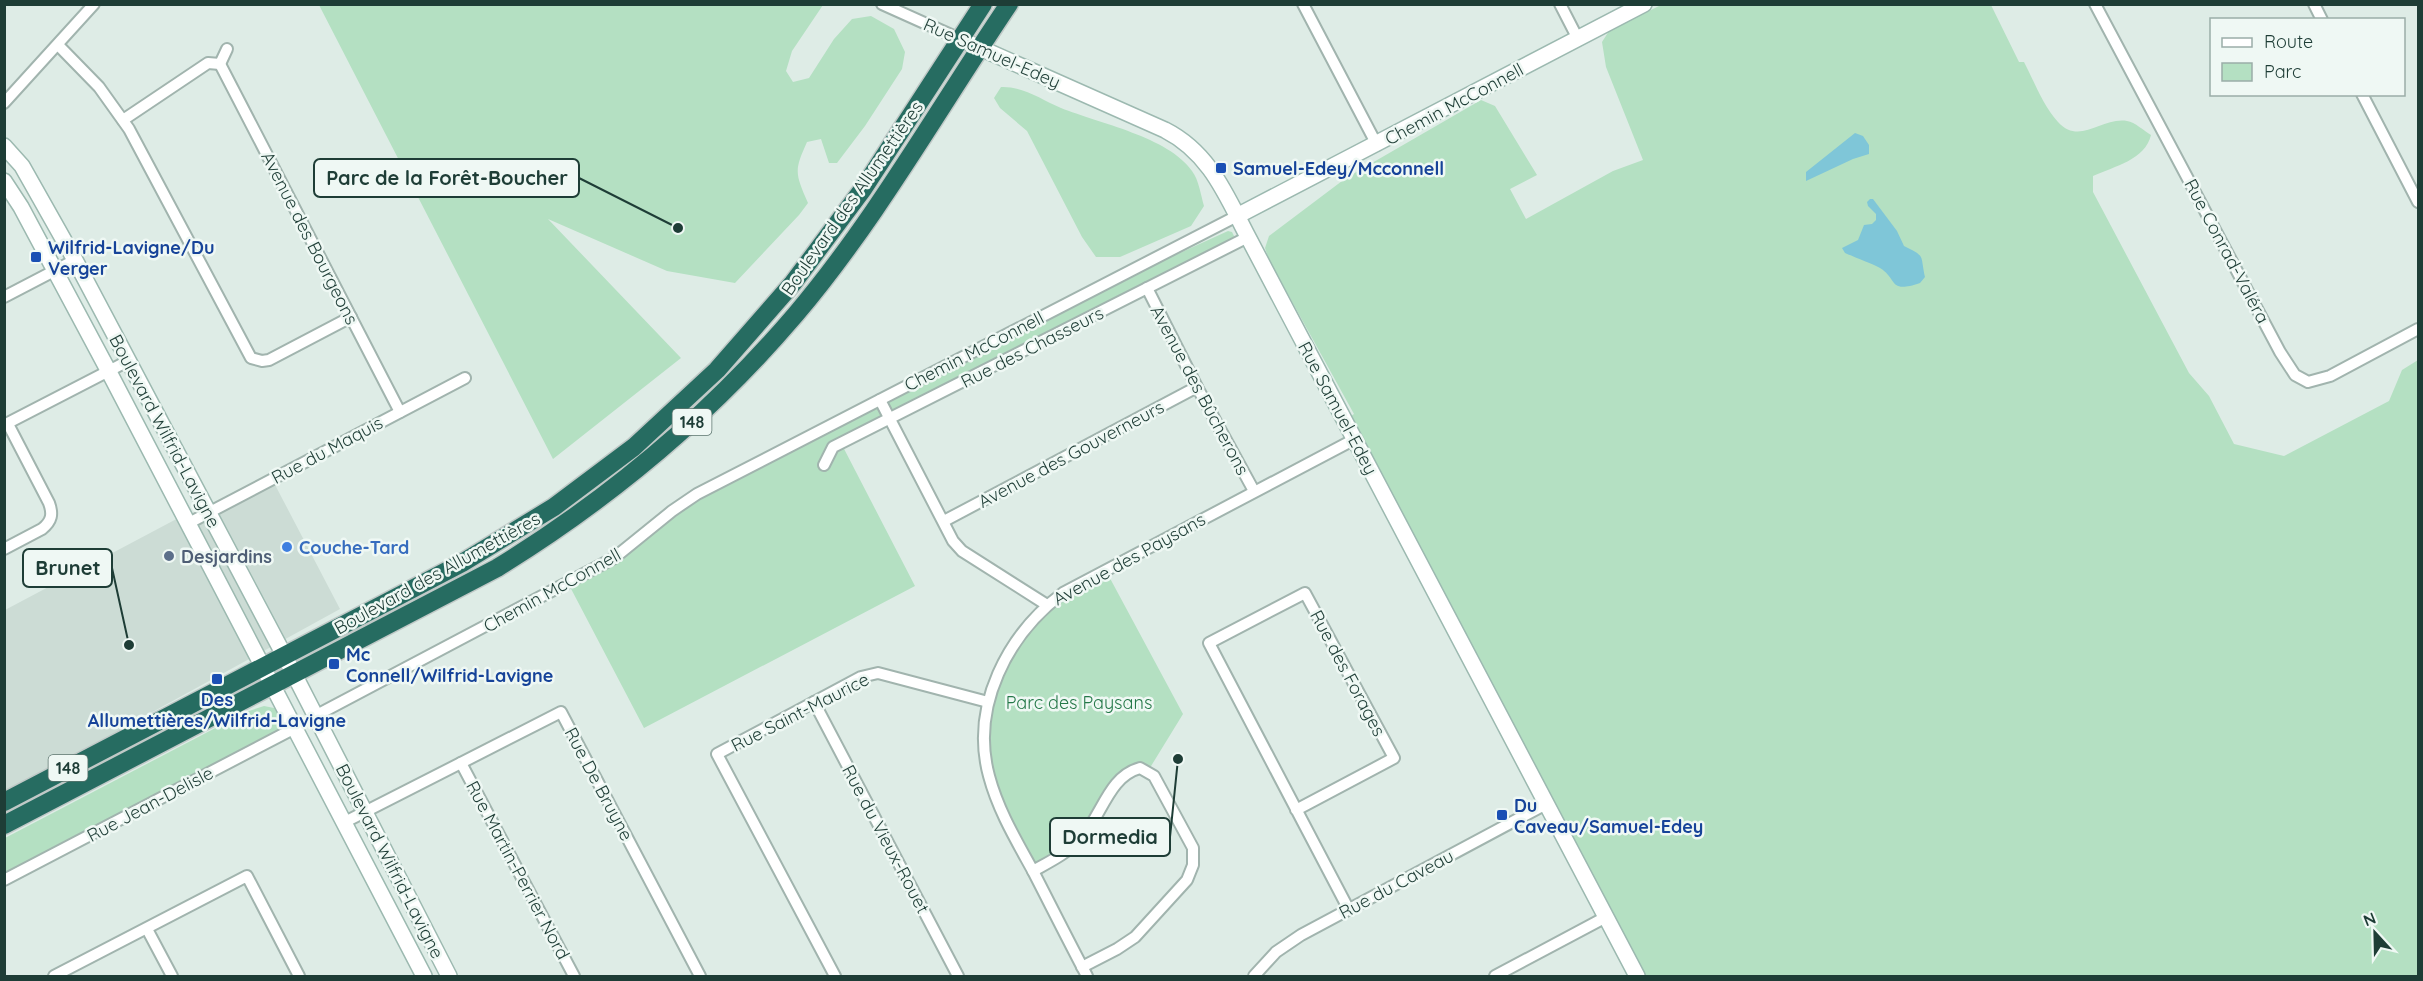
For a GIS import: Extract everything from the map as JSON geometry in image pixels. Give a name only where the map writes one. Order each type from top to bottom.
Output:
[{"type":"highway","name":"Boulevard des Allumettières","points":[[4,802],[411,591],[521,528],[602,471],[678,408],[751,333],[830,235],[863,189],[983,4]]},
{"type":"highway","name":"Boulevard des Allumettières","points":[[4,825],[455,591],[557,531],[648,462],[692,422],[767,347],[798,312],[840,257],[1009,4]]},
{"type":"street","points":[[4,103],[94,4]]},
{"type":"street","name":"Rue Samuel-Edey","points":[[882,4],[1178,137],[1189,144],[1207,163],[1637,976]]},
{"type":"street","points":[[1304,4],[1377,145]]},
{"type":"street","points":[[1560,4],[1578,39]]},
{"type":"street","name":"Chemin McConnell","points":[[315,716],[598,567],[627,549],[672,511],[697,494],[1377,145],[1644,4]]},
{"type":"street","name":"Rue Conrad-Valéra","points":[[2095,4],[2280,352],[2295,375],[2308,382],[2330,376],[2418,329]]},
{"type":"street","points":[[2314,4],[2321,18]]},
{"type":"street","points":[[58,45],[99,87],[138,144],[251,358],[262,362],[269,360],[351,317]]},
{"type":"street","points":[[123,120],[208,63],[220,64],[226,49]]},
{"type":"street","name":"Avenue des Bourgeons","points":[[220,64],[400,412]]},
{"type":"street","points":[[2363,96],[2418,202]]},
{"type":"street","name":"Boulevard Wilfrid-Lavigne","points":[[4,146],[22,166],[75,260],[294,674],[449,976]]},
{"type":"street","name":"Boulevard Wilfrid-Lavigne","points":[[4,181],[21,207],[189,523],[424,976]]},
{"type":"street","name":"Rue des Chasseurs","points":[[824,465],[833,447],[1248,237]]},
{"type":"street","points":[[4,297],[75,260]]},
{"type":"street","name":"Avenue des Bûcherons","points":[[1147,288],[1197,387],[1254,491]]},
{"type":"street","points":[[4,549],[48,525],[52,515],[49,503],[6,424],[128,361]]},
{"type":"street","name":"Rue du Maquis","points":[[189,523],[465,378]]},
{"type":"street","name":"Avenue des Gouverneurs","points":[[944,521],[1197,387]]},
{"type":"street","points":[[880,400],[953,541],[962,551],[1047,605]]},
{"type":"street","name":"Avenue des Paysans","points":[[1084,972],[1004,818],[988,774],[985,728],[988,702],[1006,656],[1029,622],[1063,593],[1354,439]]},
{"type":"street","name":"Rue des Forages","points":[[1296,810],[1394,758],[1305,593],[1209,643],[1348,910]]},
{"type":"street","name":"Rue Saint-Maurice","points":[[835,976],[717,754],[861,677],[878,673],[988,702]]},
{"type":"street","name":"Rue du Vieux-Rouet","points":[[814,702],[958,976]]},
{"type":"street","name":"Rue De Bruyne","points":[[344,823],[561,712],[700,976]]},
{"type":"street","name":"Rue Jean-Delisle","points":[[4,880],[295,728]]},
{"type":"street","name":"Rue Martin-Perrier Nord","points":[[461,763],[574,976]]},
{"type":"street","points":[[1033,871],[1068,851],[1081,839],[1119,779],[1129,771],[1140,768],[1154,776],[1193,848],[1193,865],[1187,880],[1135,937],[1084,972]]},
{"type":"street","name":"Rue du Caveau","points":[[1254,976],[1264,963],[1288,943],[1546,804]]},
{"type":"street","points":[[54,976],[247,876],[299,976]]},
{"type":"street","points":[[1495,976],[1606,917]]},
{"type":"street","points":[[147,929],[172,976]]},
{"type":"shaded area","points":[[272,479],[340,609],[5,793],[5,610],[184,515],[188,522]]},
{"type":"green space","points":[[319,5],[823,5],[792,51],[786,71],[793,82],[809,78],[834,39],[852,19],[871,16],[894,29],[905,52],[902,69],[865,126],[837,163],[829,163],[821,139],[807,142],[798,172],[808,203],[735,283],[667,271],[548,219],[681,358],[553,459]]},
{"type":"green space","points":[[1661,5],[1991,5],[2019,62],[2024,62],[2048,109],[2066,129],[2083,131],[2108,123],[2127,121],[2151,135],[2148,144],[2136,156],[2093,176],[2093,192],[2189,373],[2209,396],[2234,444],[2284,456],[2389,401],[2402,370],[2418,360],[2418,976],[1646,976],[1351,416],[1354,414],[1269,260],[1265,248],[1269,236],[1346,178],[1481,100],[1495,106],[1537,175],[1510,189],[1526,219],[1613,171],[1643,160],[1606,67],[1602,42],[1609,31]]},
{"type":"green space","points":[[1001,87],[1025,91],[1061,108],[1132,132],[1167,149],[1181,159],[1192,171],[1198,183],[1204,206],[1191,226],[1120,257],[1096,257],[1082,237],[1027,131],[1000,108],[994,98]]},
{"type":"green space","points":[[1228,231],[1234,236],[1233,241],[841,443],[915,586],[644,728],[568,583],[614,558],[672,511],[1046,314]]},
{"type":"green space","name":"Parc des Paysans","points":[[1105,569],[1183,714],[1148,771],[1129,771],[1081,839],[1033,871],[988,774],[988,702],[1029,623]]},
{"type":"green space","points":[[264,706],[279,709],[286,724],[282,731],[5,875],[5,838],[246,712]]},
{"type":"green space","points":[[143,739],[145,743],[5,818],[5,810]]},
{"type":"water","points":[[1855,133],[1863,136],[1869,145],[1869,154],[1806,181],[1806,172]]},
{"type":"water","points":[[1873,199],[1897,231],[1904,246],[1921,257],[1925,277],[1920,283],[1898,286],[1886,272],[1845,253],[1842,248],[1858,240],[1864,225],[1872,224],[1876,220],[1876,214],[1868,206],[1867,202]]},
{"type":"place","name":"Samuel-Edey/Mcconnell","points":[[1221,168]]},
{"type":"place","name":"Parc de la Forêt-Boucher","points":[[678,228]]},
{"type":"place","name":"Wilfrid-Lavigne/Du Verger","points":[[36,257]]},
{"type":"place","name":"Couche-Tard","points":[[287,547]]},
{"type":"place","name":"Desjardins","points":[[169,556]]},
{"type":"place","name":"Brunet","points":[[129,645]]},
{"type":"place","name":"Mc Connell/Wilfrid-Lavigne","points":[[334,664]]},
{"type":"place","name":"Des Allumettières/Wilfrid-Lavigne","points":[[217,679]]},
{"type":"place","name":"Dormedia","points":[[1178,759]]},
{"type":"place","name":"Du Caveau/Samuel-Edey","points":[[1502,815]]}]
